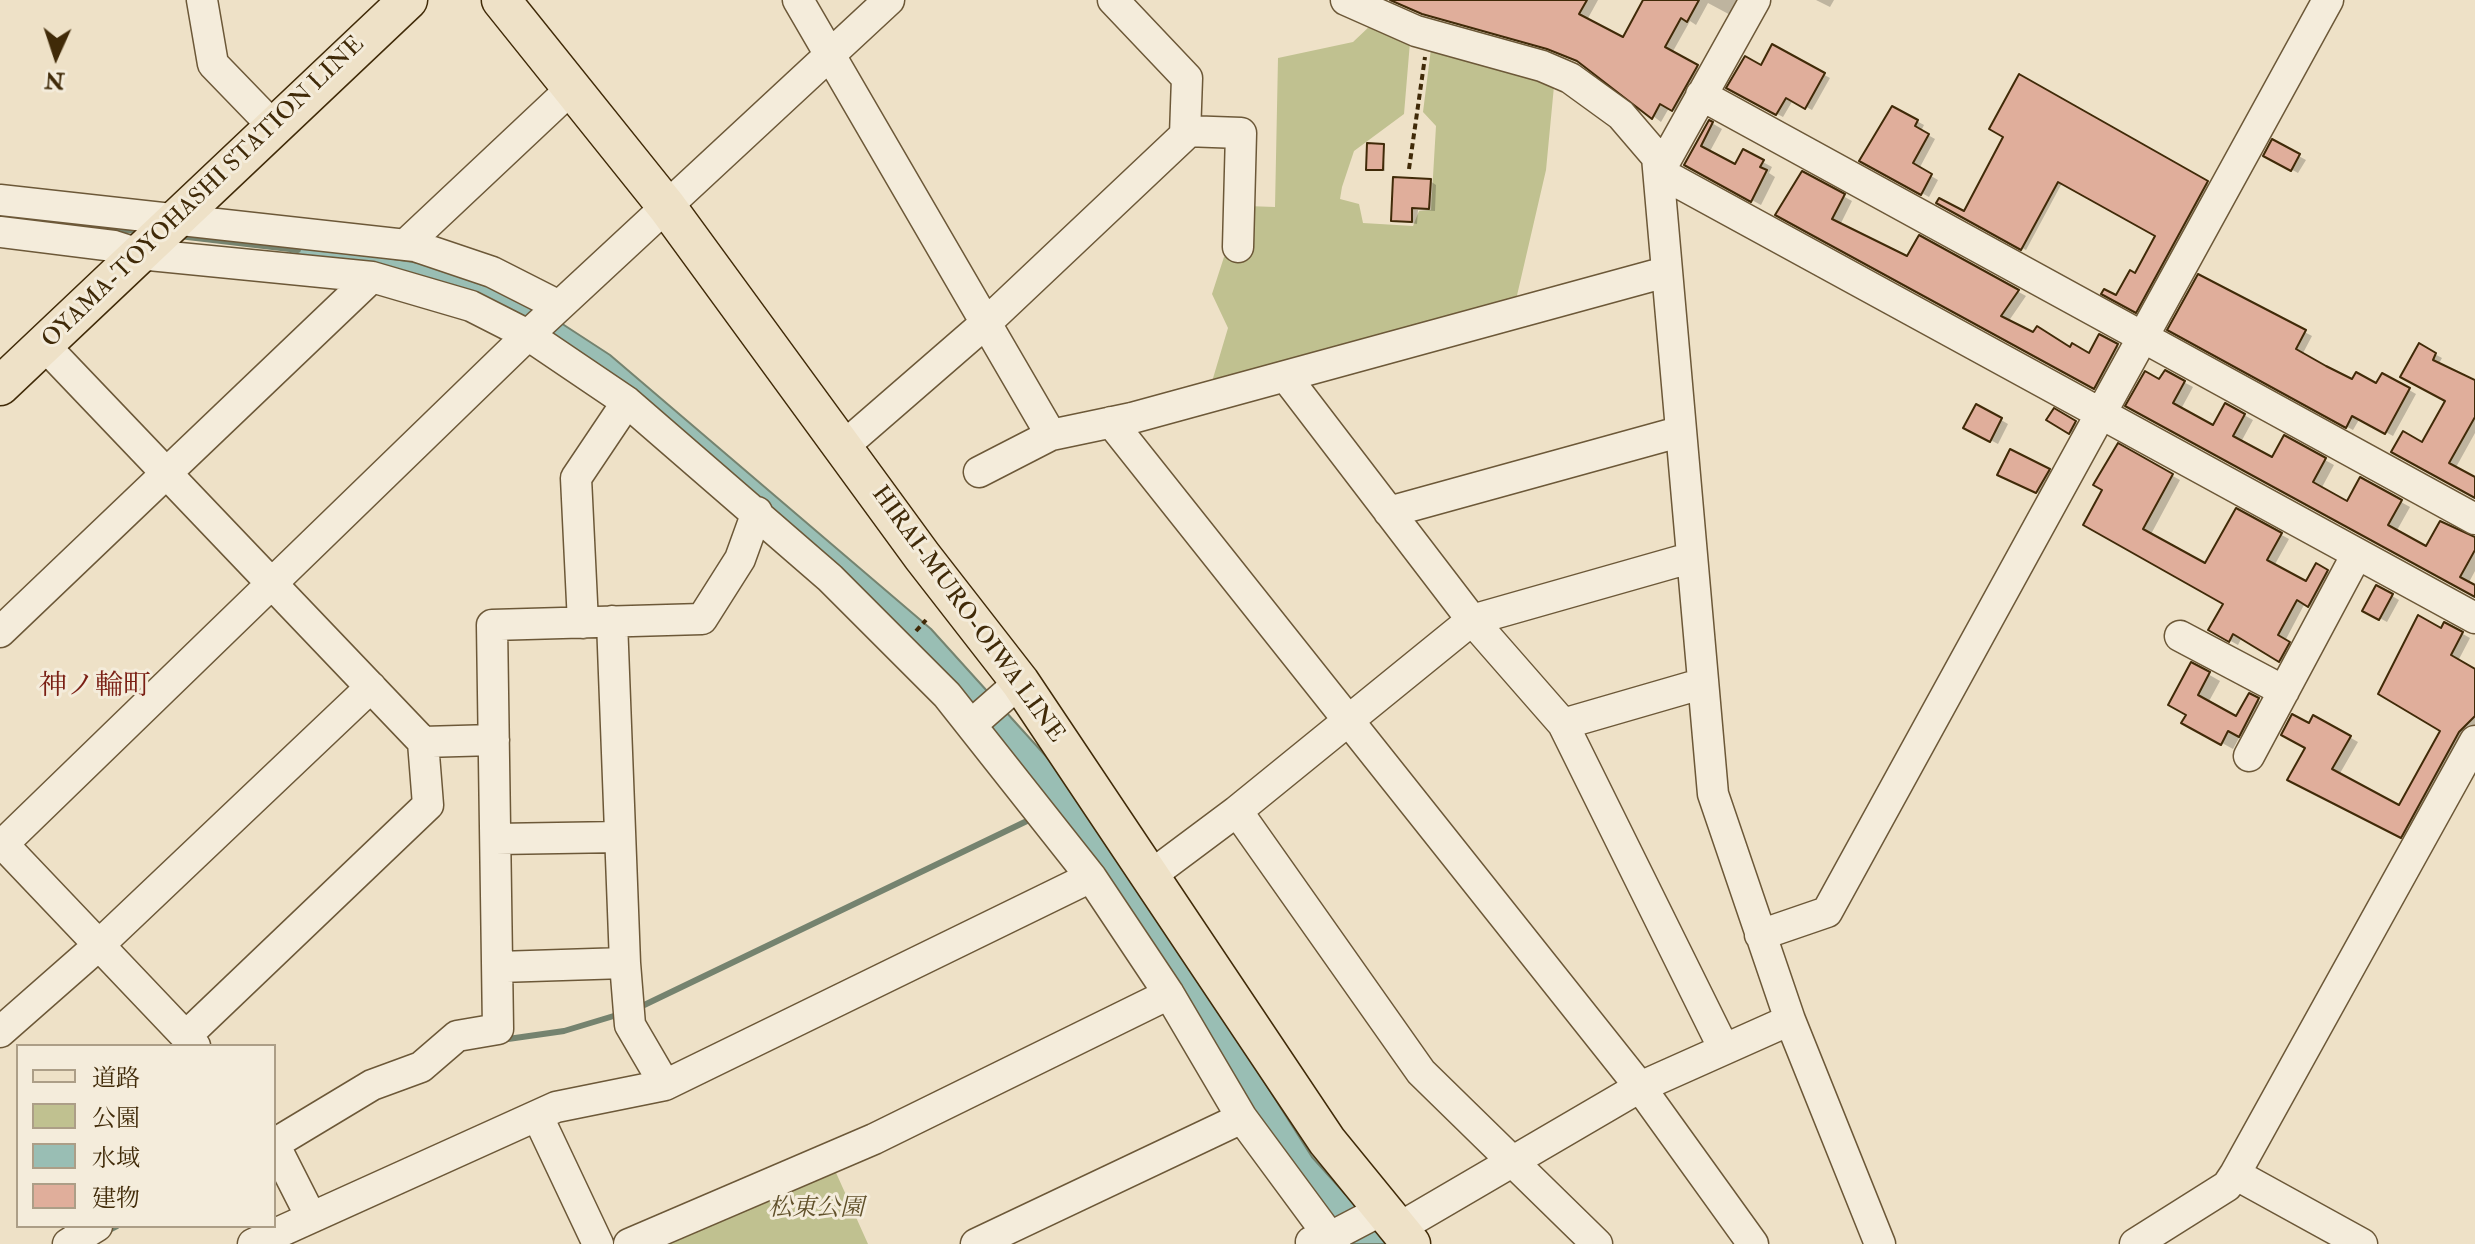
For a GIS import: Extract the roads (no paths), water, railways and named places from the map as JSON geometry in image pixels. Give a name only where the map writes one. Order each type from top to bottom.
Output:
[{"type":"main road","name":"OYAMA-TOYOHASHI STATION LINE","points":[[0,386],[408,0]]},
{"type":"main road","name":"HIRAI-MURO-OIWA LINE","points":[[501,0],[667,207],[844,446],[1011,690],[1150,876],[1327,1141],[1390,1225]]},
{"type":"street","points":[[202,0],[213,64],[273,126]]},
{"type":"street","points":[[798,0],[955,273],[988,321],[1051,435]]},
{"type":"street","points":[[44,345],[168,473],[272,583],[423,742],[428,805],[191,1041],[1,844],[272,583],[528,335],[889,0]]},
{"type":"street","points":[[844,446],[988,321],[1185,131],[1187,78],[1113,0]]},
{"type":"street","points":[[1659,172],[1755,0]]},
{"type":"street","points":[[1760,935],[1827,912],[2328,0]]},
{"type":"street","points":[[1350,1],[1427,35],[1542,66],[1570,78],[1621,115],[1657,157],[1701,684],[1718,817],[1790,1020],[1880,1244]]},
{"type":"street","points":[[405,245],[572,88]]},
{"type":"street","points":[[1701,95],[2475,519]]},
{"type":"street","points":[[1185,131],[1241,133],[1238,247]]},
{"type":"street","points":[[1659,172],[2475,618]]},
{"type":"street","points":[[0,200],[372,277],[471,306],[528,335],[627,402],[757,512],[896,642],[971,725],[1091,877],[1169,994],[1242,1118],[1326,1239],[1390,1225],[1513,1163],[1640,1087],[1790,1020]]},
{"type":"street","points":[[0,232],[114,246],[160,235],[405,245],[492,272],[559,306]]},
{"type":"street","points":[[979,472],[1051,435],[1286,377],[1666,272]]},
{"type":"street","points":[[0,632],[372,277]]},
{"type":"street","points":[[1286,377],[1472,620],[1563,724],[1724,1049]]},
{"type":"street","points":[[627,402],[576,478],[597,622],[620,837],[630,1025],[665,1085]]},
{"type":"street","points":[[1111,422],[1351,719],[1640,1087],[1753,1244]]},
{"type":"street","points":[[1389,512],[1679,432]]},
{"type":"street","points":[[276,1140],[372,1085],[421,1067],[457,1036],[498,1029],[492,625],[702,619],[740,559],[757,512]]},
{"type":"street","points":[[2249,756],[2357,554]]},
{"type":"street","points":[[1150,876],[1237,811],[1472,620],[1690,558]]},
{"type":"street","points":[[2180,636],[2284,691]]},
{"type":"street","points":[[1563,724],[1701,684]]},
{"type":"street","points":[[0,1032],[99,945],[371,687]]},
{"type":"street","points":[[971,725],[1011,690]]},
{"type":"street","points":[[423,742],[494,740]]},
{"type":"street","points":[[2135,1244],[2227,1186],[2475,741]]},
{"type":"street","points":[[1237,811],[1421,1072],[1597,1244]]},
{"type":"street","points":[[496,839],[620,837]]},
{"type":"street","points":[[253,1244],[310,1215],[556,1107],[665,1085],[1091,877]]},
{"type":"street","points":[[499,967],[625,963]]},
{"type":"street","points":[[629,1244],[874,1139],[1169,994]]},
{"type":"street","points":[[538,1117],[598,1244]]},
{"type":"street","points":[[976,1244],[1242,1118]]},
{"type":"street","points":[[276,1143],[310,1215]]},
{"type":"street","points":[[2235,1174],[2362,1244]]},
{"type":"street","points":[[68,1244],[94,1228]]},
{"type":"water","points":[[291,243],[432,265],[467,276],[544,312],[610,355],[931,629],[1062,774],[1179,947],[1312,1157],[1390,1244],[1351,1244],[1328,1219],[1010,758],[532,326],[290,260]]},
{"type":"waterway","points":[[0,216],[144,232]]},
{"type":"waterway","points":[[179,236],[298,250]]},
{"type":"waterway","points":[[640,1007],[1029,820]]},
{"type":"waterway","points":[[501,1040],[564,1031],[617,1015]]},
{"type":"waterway","points":[[105,1232],[113,1228]]},
{"type":"district","name":"神ノ輪町","points":[[95,688]]},
{"type":"park label","name":"松東公園","points":[[816,1210]]}]
